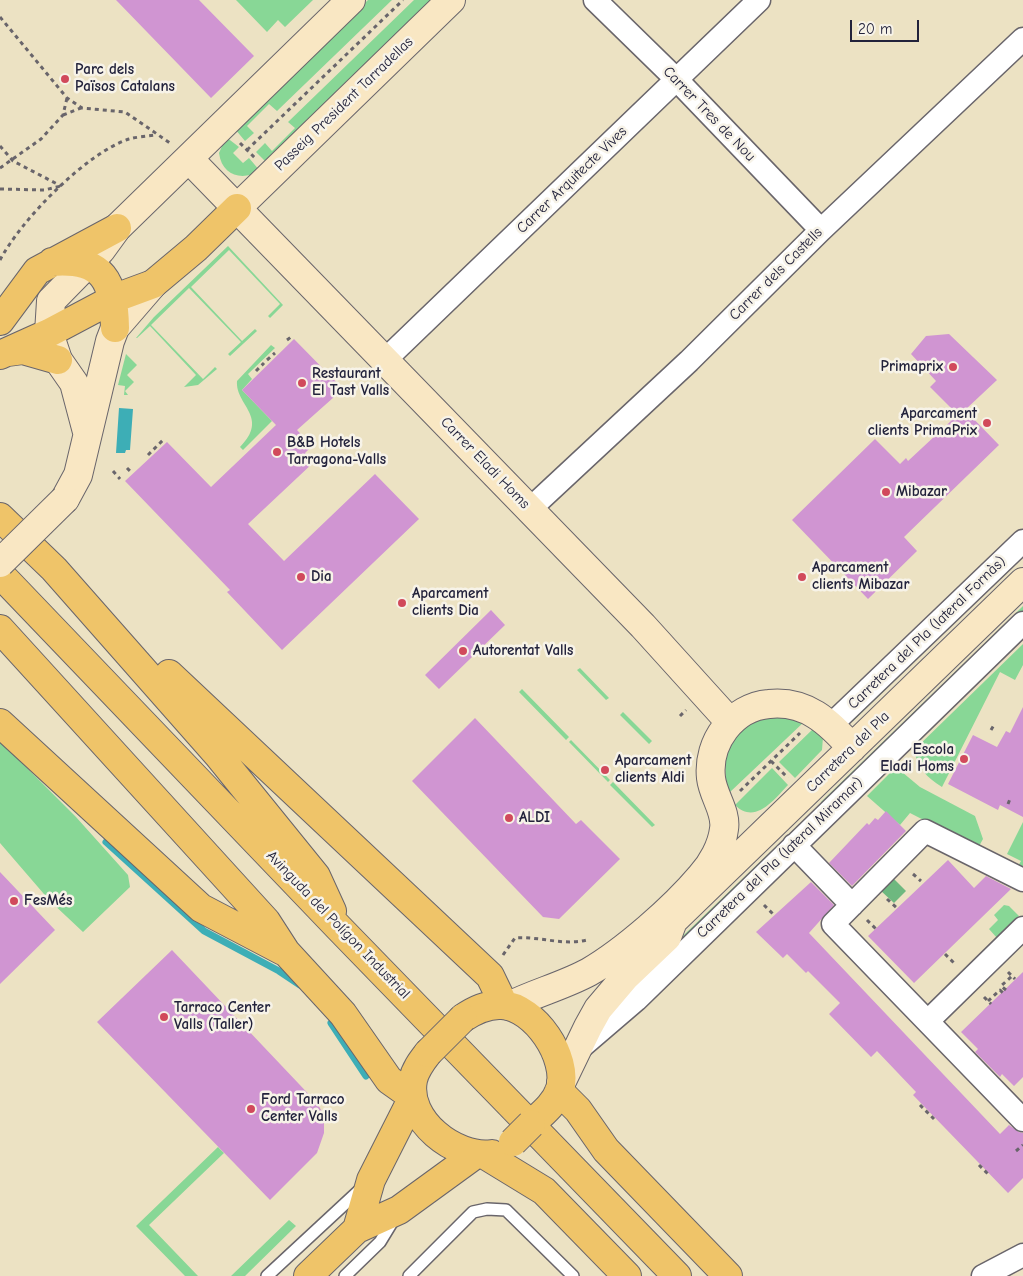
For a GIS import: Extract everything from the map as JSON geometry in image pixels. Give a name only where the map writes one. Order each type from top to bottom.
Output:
[{"type":"main road","points":[[2,354],[49,333],[114,298],[153,284],[196,248],[237,208]]},
{"type":"main road","points":[[0,321],[37,271],[118,228]]},
{"type":"main road","points":[[52,262],[71,261],[88,264],[106,278],[114,298],[115,328]]},
{"type":"main road","points":[[2,354],[23,350],[58,360]]},
{"type":"main road","points":[[0,517],[54,569],[218,755],[316,876],[339,928]]},
{"type":"main road","name":"Avinguda del Polígon Industrial","points":[[0,574],[339,928],[677,1276]]},
{"type":"main road","points":[[0,629],[266,921],[286,952],[344,1014],[388,1080],[413,1096],[422,1118],[435,1134],[447,1143],[480,1154],[544,1191],[627,1276]]},
{"type":"main road","points":[[127,651],[146,653],[490,976],[507,1006]]},
{"type":"main road","points":[[0,723],[201,908],[286,952]]},
{"type":"main road","points":[[308,1276],[357,1229],[398,1210],[480,1154],[495,1153],[513,1142],[556,1094],[560,1069],[552,1043],[544,1032],[524,1013],[507,1006],[492,1005],[476,1010],[463,1018],[428,1053],[414,1074],[413,1096],[371,1180],[357,1229]]},
{"type":"main road","points":[[556,1094],[578,1110],[606,1150],[728,1276]]},
{"type":"street","points":[[87,432],[74,383],[58,360],[49,333],[51,301],[88,264],[118,228],[190,160],[351,0]]},
{"type":"street","name":"Passeig President Tarradellas","points":[[237,208],[451,0]]},
{"type":"street","name":"Carrer Tres de Nou","points":[[595,0],[677,80],[821,230]]},
{"type":"street","name":"Carrer Arquitecte Vives","points":[[385,360],[759,0]]},
{"type":"street","name":"Carrer dels Castells","points":[[530,509],[689,361],[821,230],[1023,40]]},
{"type":"street","name":"Carrer Eladi Homs","points":[[190,160],[643,626],[729,721]]},
{"type":"street","points":[[0,563],[65,499],[78,475],[95,405],[98,383],[115,328],[153,284]]},
{"type":"street","name":"Carretera del Pla (lateral Fornàs)","points":[[819,726],[1023,541]]},
{"type":"street","name":"Carretera del Pla","points":[[664,921],[852,748],[1023,582]]},
{"type":"street","name":"Carretera del Pla (lateral Miramar)","points":[[578,1050],[636,1000],[1023,623]]},
{"type":"street","points":[[507,1006],[590,971],[664,921],[701,876],[715,856],[721,842],[724,818],[714,792],[711,770],[717,744],[729,721],[741,712],[754,706],[783,703],[808,710],[819,726],[852,748]]},
{"type":"street","points":[[1023,880],[925,831],[833,924],[910,995],[928,1021],[1023,1120]]},
{"type":"street","points":[[794,845],[852,905]]},
{"type":"street","points":[[556,1094],[598,1009],[626,976],[667,937],[664,921]]},
{"type":"street","points":[[928,1021],[1023,928]]},
{"type":"street","points":[[983,1276],[1023,1255]]},
{"type":"lane","points":[[267,1276],[371,1180]]},
{"type":"lane","points":[[409,1276],[473,1212],[487,1209],[506,1210],[573,1276]]},
{"type":"lane","points":[[345,1276],[380,1242],[398,1210]]},
{"type":"path","points":[[247,150],[403,0]]},
{"type":"path","points":[[0,17],[67,98],[82,108]]},
{"type":"path","points":[[0,168],[13,161],[41,140],[63,115],[67,98]]},
{"type":"path","points":[[63,115],[82,108],[125,112],[167,141]]},
{"type":"path","points":[[0,260],[5,250],[36,213],[61,186],[93,157],[129,139],[156,134]]},
{"type":"path","name":"Passeig President Tarradellas","points":[[242,144],[253,155]]},
{"type":"path","points":[[0,146],[13,161],[61,186]]},
{"type":"path","points":[[0,189],[44,190],[61,186]]},
{"type":"path","points":[[288,340],[291,337]]},
{"type":"path","points":[[256,371],[275,353]]},
{"type":"path","points":[[148,455],[164,439]]},
{"type":"path","points":[[113,472],[120,479]]},
{"type":"path","points":[[680,716],[685,710]]},
{"type":"path","points":[[991,730],[994,724]]},
{"type":"path","points":[[736,796],[771,761],[819,726]]},
{"type":"path","points":[[771,761],[792,782]]},
{"type":"path","points":[[1008,804],[1010,799]]},
{"type":"path","points":[[501,958],[515,938],[530,937],[576,943],[587,940]]},
{"type":"path","points":[[945,954],[950,958]]},
{"type":"path","points":[[991,1004],[988,1001],[1000,990],[1005,992],[1001,986],[1012,976],[1015,980]]},
{"type":"path","points":[[920,1105],[934,1119]]},
{"type":"path","points":[[1016,1151],[1023,1144]]},
{"type":"path","points":[[979,1165],[988,1174]]},
{"type":"green space","points":[[236,0],[313,0],[285,27],[278,20],[267,32]]},
{"type":"green space","points":[[368,0],[392,0],[277,111],[269,104],[247,126],[254,133],[245,141],[235,129]]},
{"type":"green space","points":[[414,0],[437,0],[268,164],[256,152],[265,143],[272,151],[295,128],[288,122]]},
{"type":"green space","points":[[226,137],[239,147],[233,153],[243,163],[249,158],[260,171],[240,176],[224,167],[219,153]]},
{"type":"green space","points":[[228,246],[283,305],[270,318],[268,316],[280,304],[229,250],[191,287],[242,341],[255,329],[257,331],[230,356],[228,354],[241,342],[189,288],[151,325],[203,379],[215,367],[217,369],[198,385],[184,387],[196,375],[150,326],[136,338],[154,317]]},
{"type":"green space","points":[[271,345],[275,348],[248,374],[252,379],[242,390],[272,421],[243,450],[240,447],[248,437],[252,427],[252,419],[241,397],[237,381]]},
{"type":"green space","points":[[126,354],[137,365],[127,375],[134,382],[125,391],[128,395],[124,395],[125,386],[118,385]]},
{"type":"green space","points":[[1023,553],[1023,557],[852,720]]},
{"type":"green space","points":[[1023,606],[1023,611],[821,805],[821,802]]},
{"type":"green space","points":[[1023,644],[1023,665],[1015,680],[1000,672],[942,787],[923,772],[914,750]]},
{"type":"green space","points":[[580,668],[609,698],[606,700],[577,670]]},
{"type":"green space","points":[[522,689],[569,737],[566,740],[519,692]]},
{"type":"green space","points":[[623,712],[652,741],[649,744],[620,715]]},
{"type":"green space","points":[[778,715],[805,721],[729,793],[725,772],[731,742],[737,733],[755,720]]},
{"type":"green space","points":[[815,727],[823,737],[822,750],[795,778],[779,762]]},
{"type":"green space","points":[[571,740],[610,780],[608,782],[569,742]]},
{"type":"green space","points":[[0,741],[76,817],[128,875],[130,887],[83,932],[50,901],[0,843]]},
{"type":"green space","points":[[896,767],[920,787],[975,816],[983,839],[978,848],[910,813],[900,825],[867,796]]},
{"type":"green space","points":[[772,768],[788,785],[777,797],[764,808],[757,811],[742,810],[735,805]]},
{"type":"green space","points":[[613,782],[655,825],[652,827],[610,785]]},
{"type":"green space","points":[[813,812],[642,980],[639,978],[811,813]]},
{"type":"green space","points":[[1023,822],[1023,871],[1017,868],[1021,861],[1007,854]]},
{"type":"green space","points":[[892,877],[906,891],[894,903],[880,890]]},
{"type":"green space","points":[[1004,905],[1009,906],[1019,916],[997,938],[989,929],[998,920],[994,915]]},
{"type":"green space","points":[[218,1147],[224,1153],[149,1225],[198,1276],[185,1276],[136,1226]]},
{"type":"green space","points":[[289,1220],[296,1226],[245,1276],[231,1276]]},
{"type":"water","points":[[119,408],[133,409],[130,450],[126,450],[125,453],[116,453]]},
{"type":"building","points":[[116,0],[199,0],[254,56],[211,98]]},
{"type":"building","name":"Mibazar","points":[[949,334],[997,380],[965,410],[999,445],[904,537],[917,551],[868,599],[792,520],[875,439],[900,464],[906,458],[908,461],[951,421],[948,418],[955,412],[930,387],[936,381],[911,354],[926,336]]},
{"type":"building","points":[[294,339],[343,389],[297,430],[312,446],[305,453],[314,462],[248,524],[284,561],[375,474],[419,519],[282,650],[227,592],[230,590],[125,481],[167,442],[211,487],[276,425],[242,390]]},
{"type":"building","name":"Autorentat Valls","points":[[491,610],[505,625],[439,689],[425,675]]},
{"type":"building","points":[[1023,707],[1023,817],[1000,805],[998,810],[948,784],[973,735],[997,747],[1006,731],[1010,733]]},
{"type":"building","name":"ALDI","points":[[475,718],[576,824],[581,820],[620,859],[559,919],[543,917],[412,781]]},
{"type":"building","points":[[886,811],[906,831],[852,886],[829,863],[867,823],[869,825],[875,818],[878,820]]},
{"type":"building","points":[[948,860],[974,888],[986,876],[1011,889],[914,983],[868,936]]},
{"type":"building","name":"FesMés","points":[[0,872],[55,930],[0,984]]},
{"type":"building","points":[[811,882],[834,905],[809,933],[1000,1134],[1009,1125],[1023,1133],[1023,1178],[1008,1193],[913,1095],[916,1092],[877,1051],[871,1057],[829,1014],[840,1003],[808,971],[806,973],[787,954],[783,958],[756,932]]},
{"type":"building","name":"Ford Tarraco Center Valls","points":[[172,950],[317,1103],[324,1115],[324,1133],[317,1153],[270,1200],[97,1022]]},
{"type":"building","points":[[1023,972],[1023,1077],[1014,1086],[1002,1074],[1000,1077],[975,1052],[978,1049],[961,1032]]},
{"type":"waterway","points":[[106,842],[204,931],[279,971],[300,985]]},
{"type":"waterway","points":[[331,1023],[366,1076]]},
{"type":"place","name":"Parc dels Països Catalans","points":[[65,79]]},
{"type":"place","name":"Primaprix","points":[[953,367]]},
{"type":"place","name":"Restaurant El Tast Valls","points":[[302,383]]},
{"type":"place","name":"Aparcament clients PrimaPrix","points":[[987,423]]},
{"type":"place","name":"B&B Hotels Tarragona-Valls","points":[[277,452]]},
{"type":"place","name":"Mibazar","points":[[886,492]]},
{"type":"place","name":"Dia","points":[[301,577]]},
{"type":"place","name":"Aparcament clients Mibazar","points":[[802,577]]},
{"type":"place","name":"Aparcament clients Dia","points":[[402,603]]},
{"type":"place","name":"Autorentat Valls","points":[[463,651]]},
{"type":"place","name":"Escola Eladi Homs","points":[[964,759]]},
{"type":"place","name":"Aparcament clients Aldi","points":[[605,770]]},
{"type":"place","name":"ALDI","points":[[509,818]]},
{"type":"place","name":"FesMés","points":[[14,901]]},
{"type":"place","name":"Tarraco Center Valls (Taller)","points":[[164,1017]]},
{"type":"place","name":"Ford Tarraco Center Valls","points":[[251,1109]]}]
